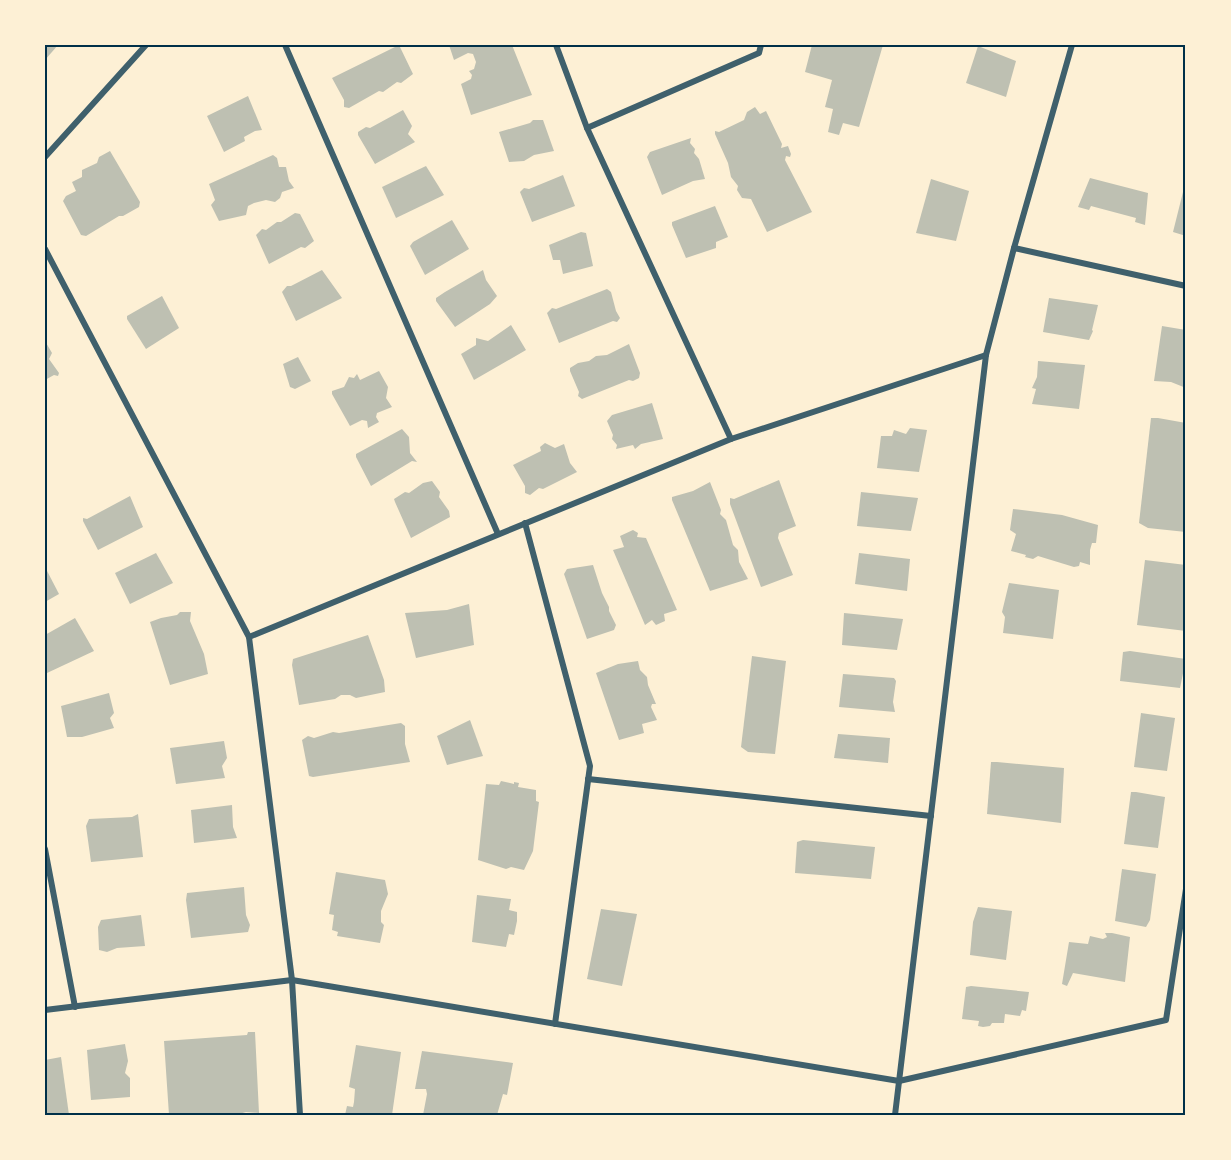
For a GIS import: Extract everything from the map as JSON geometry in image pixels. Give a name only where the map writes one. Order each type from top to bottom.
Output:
[{"type":"street","points":[[45,157],[146,45]]},
{"type":"street","points":[[285,45],[498,534]]},
{"type":"street","points":[[556,45],[587,128],[731,439]]},
{"type":"street","points":[[587,128],[759,53],[761,45]]},
{"type":"street","points":[[895,1115],[986,355],[1072,45]]},
{"type":"street","points":[[1014,248],[1186,286]]},
{"type":"street","points":[[45,249],[249,636],[292,980],[300,1115]]},
{"type":"street","points":[[249,636],[731,439],[986,355]]},
{"type":"street","points":[[525,523],[590,766],[555,1024]]},
{"type":"street","points":[[588,779],[931,816]]},
{"type":"street","points":[[45,849],[75,1007]]},
{"type":"street","points":[[45,1010],[292,980],[899,1081],[1166,1020],[1186,889]]},
{"type":"building","points":[[45,45],[58,45],[45,60]]},
{"type":"building","points":[[399,45],[413,74],[383,92],[379,91],[349,108],[344,107],[344,100],[332,78]]},
{"type":"building","points":[[449,45],[512,45],[532,95],[471,115],[461,84],[471,79],[472,75],[469,71],[474,69],[476,62],[473,54],[468,53],[454,60]]},
{"type":"building","points":[[812,45],[883,45],[859,127],[843,123],[839,135],[828,132],[833,109],[825,107],[832,80],[805,72]]},
{"type":"building","points":[[978,46],[1016,61],[1006,97],[966,83]]},
{"type":"building","points":[[248,96],[262,130],[244,137],[245,141],[224,152],[207,116]]},
{"type":"building","points":[[755,107],[760,114],[766,111],[782,144],[781,148],[788,146],[791,154],[790,157],[786,156],[785,160],[812,212],[767,232],[751,199],[742,198],[737,190],[738,186],[731,177],[728,163],[715,134],[715,131],[719,132],[744,120],[747,112]]},
{"type":"building","points":[[403,110],[412,126],[408,134],[415,142],[375,164],[358,132]]},
{"type":"building","points":[[533,120],[543,120],[554,151],[534,155],[524,161],[509,162],[499,132],[530,123]]},
{"type":"building","points":[[691,138],[690,143],[695,149],[694,153],[699,159],[705,179],[693,181],[662,195],[647,157],[650,152]]},
{"type":"building","points":[[110,151],[140,202],[139,207],[86,236],[81,235],[63,201],[66,196],[76,191],[72,182],[82,177],[82,170],[97,163],[99,157]]},
{"type":"building","points":[[273,155],[277,158],[279,167],[286,167],[289,181],[294,188],[282,192],[280,198],[275,202],[266,200],[248,206],[246,215],[219,221],[211,205],[215,200],[209,184]]},
{"type":"building","points":[[426,166],[444,195],[396,218],[382,187]]},
{"type":"building","points":[[563,175],[575,206],[532,222],[520,192],[524,188],[529,189]]},
{"type":"building","points":[[1090,178],[1148,193],[1145,225],[1135,222],[1136,218],[1091,206],[1089,210],[1078,207]]},
{"type":"building","points":[[931,179],[969,191],[956,241],[916,233]]},
{"type":"building","points":[[1183,192],[1186,193],[1186,236],[1173,232]]},
{"type":"building","points":[[715,206],[728,237],[716,242],[716,248],[686,258],[672,222]]},
{"type":"building","points":[[295,213],[300,214],[314,241],[305,248],[301,247],[269,264],[256,235],[262,229],[266,230]]},
{"type":"building","points":[[452,220],[469,249],[425,275],[410,246],[413,242]]},
{"type":"building","points":[[581,232],[586,233],[593,266],[563,274],[560,260],[553,260],[549,245]]},
{"type":"building","points":[[322,270],[342,298],[296,321],[282,292],[287,286]]},
{"type":"building","points":[[483,270],[486,280],[497,296],[490,304],[455,327],[436,298]]},
{"type":"building","points":[[607,289],[611,292],[620,318],[617,322],[613,321],[559,343],[547,313],[552,308],[556,309]]},
{"type":"building","points":[[162,296],[179,328],[146,349],[127,316]]},
{"type":"building","points":[[1049,298],[1098,305],[1089,340],[1043,332]]},
{"type":"building","points":[[511,325],[526,350],[474,380],[461,354],[476,345],[476,338],[488,341]]},
{"type":"building","points":[[1162,326],[1186,330],[1186,388],[1171,382],[1154,381]]},
{"type":"building","points":[[45,341],[52,353],[49,359],[59,373],[58,376],[54,375],[45,380]]},
{"type":"building","points":[[629,344],[640,373],[639,378],[582,399],[578,396],[579,392],[570,368],[596,356],[607,355]]},
{"type":"building","points":[[298,357],[311,381],[295,389],[290,387],[283,364]]},
{"type":"building","points":[[1038,361],[1085,365],[1079,409],[1032,404],[1036,389],[1032,388],[1037,377]]},
{"type":"building","points":[[379,371],[388,387],[386,398],[392,407],[377,413],[376,417],[379,422],[368,428],[367,421],[362,420],[350,426],[332,391],[344,387],[349,377],[354,378],[357,374],[360,380]]},
{"type":"building","points":[[652,403],[663,439],[641,444],[635,449],[633,445],[616,449],[617,445],[612,439],[613,435],[607,421],[612,415]]},
{"type":"building","points":[[1151,418],[1186,423],[1186,532],[1148,528],[1139,523]]},
{"type":"building","points":[[910,428],[927,430],[919,472],[877,468],[881,436],[892,436],[894,430],[906,434]]},
{"type":"building","points":[[402,429],[409,437],[410,453],[417,462],[412,461],[371,486],[356,454]]},
{"type":"building","points":[[545,443],[555,448],[564,444],[570,463],[577,472],[543,489],[539,488],[530,495],[525,493],[525,486],[513,465],[541,451],[540,447]]},
{"type":"building","points":[[779,480],[796,526],[779,533],[778,538],[793,575],[761,587],[730,504],[730,498],[734,499]]},
{"type":"building","points":[[432,481],[440,492],[439,497],[449,511],[450,517],[411,538],[394,499],[405,492],[409,493],[423,483]]},
{"type":"building","points":[[710,482],[721,510],[720,514],[726,520],[733,545],[738,550],[739,562],[748,579],[710,591],[672,497],[693,491]]},
{"type":"building","points":[[861,492],[918,498],[911,531],[857,526]]},
{"type":"building","points":[[130,496],[143,527],[98,550],[83,518],[87,519]]},
{"type":"building","points":[[1013,509],[1062,515],[1098,525],[1096,543],[1092,543],[1090,550],[1090,565],[1080,562],[1079,566],[1074,567],[1038,556],[1033,559],[1025,557],[1026,555],[1011,551],[1016,534],[1010,530]]},
{"type":"building","points":[[633,530],[638,533],[637,537],[646,538],[677,610],[664,614],[665,621],[656,625],[652,620],[645,625],[613,550],[624,547],[620,536]]},
{"type":"building","points":[[156,553],[173,583],[130,604],[115,573]]},
{"type":"building","points":[[859,553],[910,559],[907,591],[855,584]]},
{"type":"building","points":[[1145,560],[1186,565],[1186,631],[1137,625]]},
{"type":"building","points":[[593,565],[616,625],[614,630],[587,639],[564,574],[567,569]]},
{"type":"building","points":[[45,567],[59,594],[45,602]]},
{"type":"building","points":[[1009,583],[1059,590],[1053,639],[1003,633],[1005,617],[1002,612]]},
{"type":"building","points":[[469,604],[474,645],[416,658],[405,613],[447,610]]},
{"type":"building","points":[[180,612],[191,612],[190,621],[204,654],[208,674],[170,685],[150,622],[177,615]]},
{"type":"building","points":[[844,613],[903,619],[897,650],[842,645]]},
{"type":"building","points":[[75,618],[94,651],[47,673],[45,635]]},
{"type":"building","points":[[368,635],[384,680],[385,692],[356,698],[341,695],[335,699],[299,705],[293,659]]},
{"type":"building","points":[[1123,652],[1186,659],[1180,688],[1120,681]]},
{"type":"building","points":[[752,656],[786,661],[775,754],[748,752],[741,747]]},
{"type":"building","points":[[638,661],[640,670],[647,677],[656,704],[652,704],[651,707],[657,720],[642,724],[644,733],[619,740],[596,673],[618,664]]},
{"type":"building","points":[[843,674],[894,678],[896,681],[893,702],[895,712],[839,707]]},
{"type":"building","points":[[109,693],[114,713],[110,718],[114,728],[82,737],[67,737],[61,706]]},
{"type":"building","points":[[1141,713],[1175,718],[1167,771],[1134,767]]},
{"type":"building","points":[[470,720],[483,756],[447,765],[437,736]]},
{"type":"building","points":[[401,723],[405,726],[405,744],[410,762],[309,776],[302,740],[308,736],[314,738],[333,732]]},
{"type":"building","points":[[838,734],[890,738],[888,763],[834,758]]},
{"type":"building","points":[[224,741],[227,758],[222,766],[225,778],[176,784],[170,748]]},
{"type":"building","points":[[991,762],[1064,768],[1061,823],[987,814]]},
{"type":"building","points":[[501,781],[519,783],[518,787],[536,790],[536,801],[539,802],[533,851],[524,870],[511,867],[506,869],[478,860],[486,784],[499,785]]},
{"type":"building","points":[[1131,792],[1165,797],[1158,848],[1124,844]]},
{"type":"building","points":[[232,805],[233,827],[237,838],[194,843],[191,810]]},
{"type":"building","points":[[138,814],[143,857],[91,862],[86,826],[89,819],[132,817]]},
{"type":"building","points":[[803,840],[875,847],[871,879],[795,873],[797,842]]},
{"type":"building","points":[[1122,869],[1156,874],[1150,920],[1146,927],[1115,921]]},
{"type":"building","points":[[336,872],[385,880],[388,894],[381,911],[381,922],[384,925],[380,943],[337,936],[338,932],[332,930],[334,915],[329,914]]},
{"type":"building","points":[[244,887],[246,915],[250,925],[248,932],[191,938],[187,893]]},
{"type":"building","points":[[477,895],[511,899],[509,910],[517,912],[517,921],[514,935],[509,934],[506,947],[472,942]]},
{"type":"building","points":[[978,907],[1012,911],[1006,960],[970,955],[973,922]]},
{"type":"building","points":[[601,909],[637,914],[622,986],[587,979]]},
{"type":"building","points":[[141,915],[145,946],[117,948],[107,952],[99,950],[98,927],[101,920]]},
{"type":"building","points":[[1105,933],[1130,937],[1125,982],[1073,973],[1067,986],[1062,984],[1069,942],[1088,944],[1090,936],[1103,939],[1107,937]]},
{"type":"building","points":[[966,987],[1029,992],[1026,1011],[1022,1010],[1020,1016],[1005,1014],[1004,1023],[992,1023],[990,1026],[983,1027],[978,1026],[979,1021],[962,1019]]},
{"type":"building","points":[[248,1032],[255,1032],[259,1113],[169,1115],[164,1041],[247,1035]]},
{"type":"building","points":[[125,1044],[128,1061],[125,1073],[130,1078],[130,1097],[91,1100],[87,1050]]},
{"type":"building","points":[[356,1045],[401,1052],[392,1115],[345,1115],[347,1106],[353,1107],[354,1102],[355,1089],[349,1087]]},
{"type":"building","points":[[422,1051],[513,1063],[507,1095],[503,1094],[497,1115],[423,1115],[426,1089],[415,1089]]},
{"type":"building","points":[[61,1057],[69,1115],[45,1115],[45,1060]]}]
